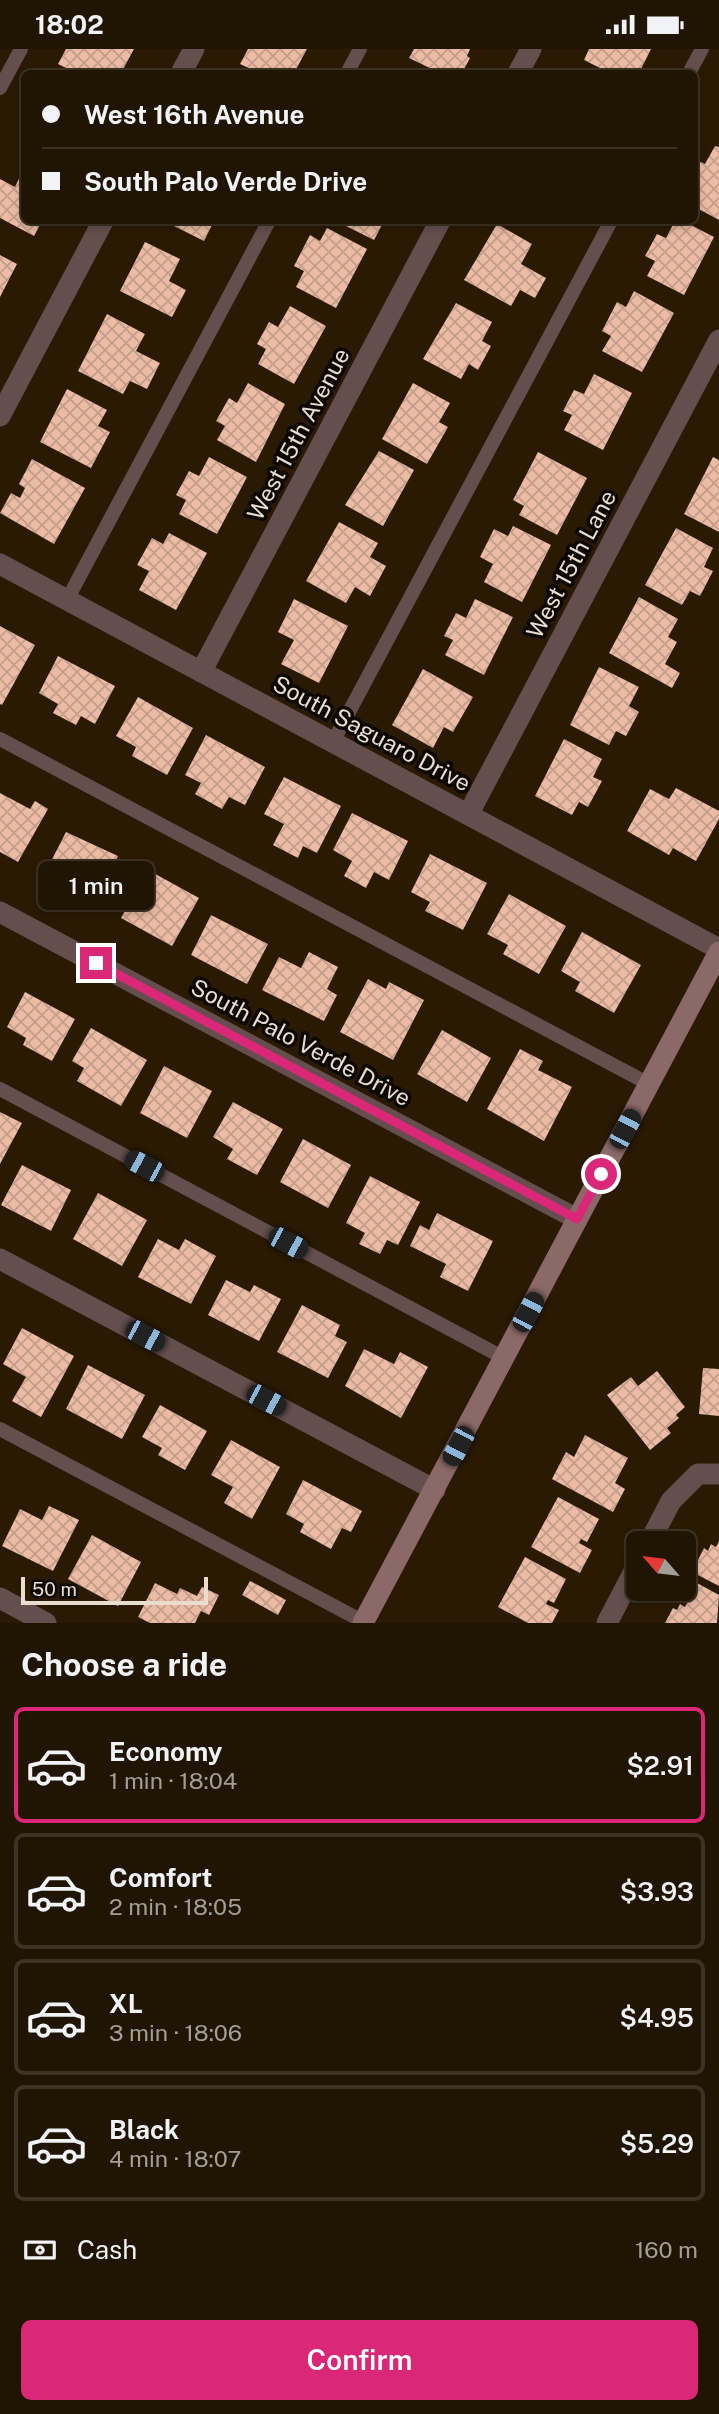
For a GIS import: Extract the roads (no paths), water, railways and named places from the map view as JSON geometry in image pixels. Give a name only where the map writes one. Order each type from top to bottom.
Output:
[{"type":"street","points":[[183,70],[194,49]]},
{"type":"street","points":[[520,70],[531,49]]},
{"type":"street","points":[[0,416],[101,224]]},
{"type":"street","name":"West 15th Avenue","points":[[201,672],[438,224]]},
{"type":"street","name":"West 15th Lane","points":[[468,813],[719,340]]},
{"type":"street","name":"South Saguaro Drive","points":[[0,564],[719,950]]},
{"type":"street","name":"South Palo Verde Drive","points":[[0,912],[577,1219]]},
{"type":"street","points":[[363,1623],[719,950]]},
{"type":"street","points":[[0,1259],[435,1490]]},
{"type":"street","points":[[655,1531],[671,1501],[709,1474]]},
{"type":"street","points":[[607,1623],[626,1587]]},
{"type":"street","points":[[0,1598],[46,1623]]},
{"type":"lane","points":[[0,88],[20,49]]},
{"type":"lane","points":[[349,70],[360,49]]},
{"type":"lane","points":[[691,70],[702,49]]},
{"type":"lane","points":[[67,600],[267,224]]},
{"type":"lane","points":[[333,742],[609,224]]},
{"type":"lane","points":[[0,739],[649,1084]]},
{"type":"lane","points":[[0,1089],[504,1358]]},
{"type":"lane","points":[[0,1429],[363,1623]]}]
